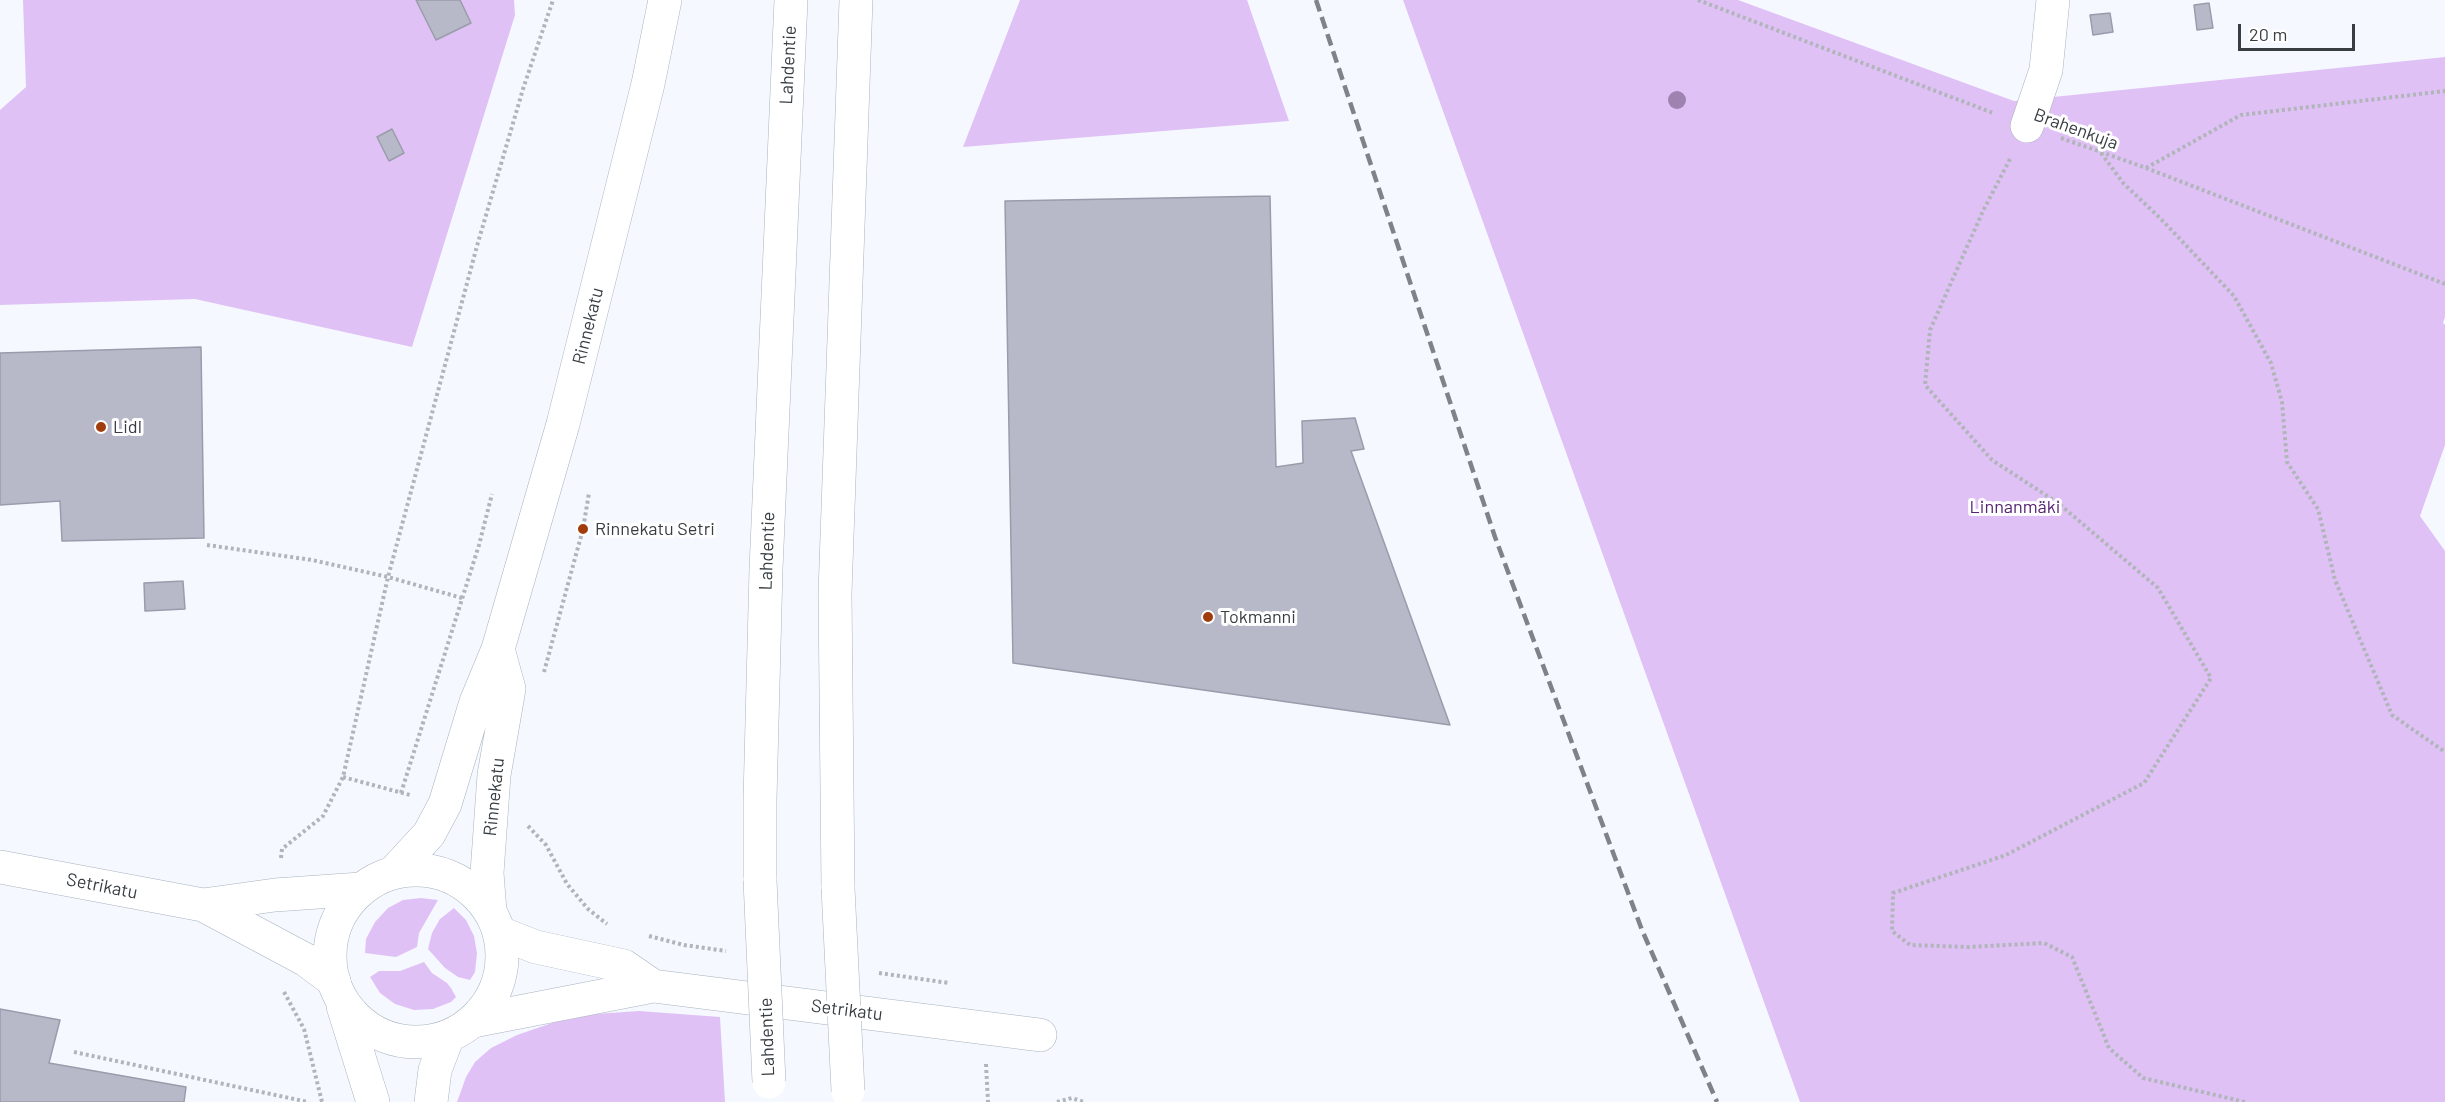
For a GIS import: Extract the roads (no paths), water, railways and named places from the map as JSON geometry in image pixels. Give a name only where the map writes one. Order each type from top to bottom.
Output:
[{"type":"main road","name":"Rinnekatu","points":[[394,872],[429,834],[445,804],[476,702],[498,649],[563,424],[648,84],[665,0]]},
{"type":"main road","name":"Lahdentie","points":[[770,1092],[760,880],[760,799],[766,569],[791,0]]},
{"type":"main road","points":[[848,1096],[838,888],[835,593],[856,0]]},
{"type":"main road","points":[[2027,126],[2046,70],[2053,0]]},
{"type":"main road","name":"Rinnekatu","points":[[495,922],[487,873],[494,775],[509,689],[498,649]]},
{"type":"main road","name":"Setrikatu","points":[[0,867],[203,905],[306,960],[336,987]]},
{"type":"main road","points":[[373,1102],[336,987],[330,961],[331,941],[337,921],[347,904],[361,889],[376,879],[394,872],[415,869],[438,872],[459,880],[476,894],[495,922],[503,957],[499,981],[489,1003],[460,1029],[435,1070],[430,1102]]},
{"type":"main road","name":"Setrikatu","points":[[203,905],[361,889]]},
{"type":"main road","name":"Setrikatu","points":[[495,922],[536,947],[624,966],[653,986]]},
{"type":"main road","name":"Setrikatu","points":[[460,1029],[653,986],[1040,1035]]},
{"type":"main road","points":[[336,987],[350,1011],[365,1026],[384,1036],[406,1042],[427,1042],[460,1029]]},
{"type":"railway","points":[[1316,0],[1495,537],[1642,930],[1717,1102]]},
{"type":"place","name":"Lidl","points":[[101,427]]},
{"type":"place","name":"Rinnekatu Setri","points":[[583,529]]},
{"type":"place","name":"Tokmanni","points":[[1208,617]]},
{"type":"park label","name":"Linnanmäki","points":[[2015,507]]}]
